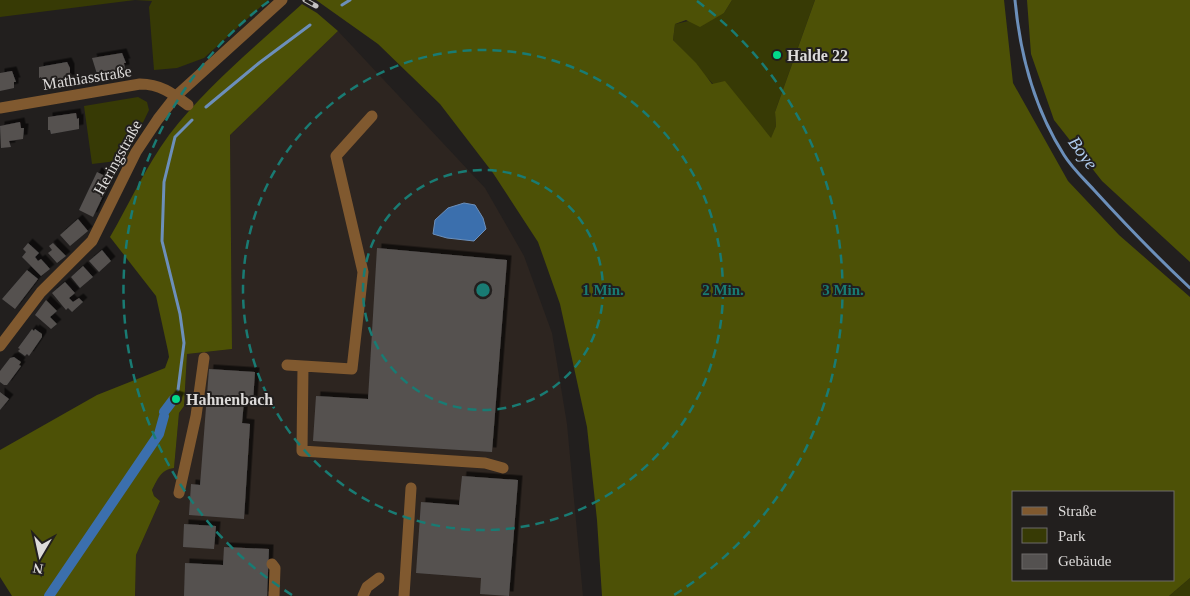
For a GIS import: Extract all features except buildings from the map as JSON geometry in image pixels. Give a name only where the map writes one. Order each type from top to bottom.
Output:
[{"type":"street","name":"Heringstraße","points":[[0,346],[41,292],[92,241],[136,152],[158,118],[176,96],[282,0]]},
{"type":"street","name":"Mathiasstraße","points":[[0,108],[140,84],[155,84],[188,105]]},
{"type":"street","points":[[287,366],[352,369],[363,272],[336,156],[372,116]]},
{"type":"street","points":[[178,493],[196,416],[204,358]]},
{"type":"street","points":[[303,366],[302,451],[485,463],[503,468]]},
{"type":"street","points":[[404,596],[411,488]]},
{"type":"street","points":[[272,564],[275,568],[274,596]]},
{"type":"street","points":[[363,596],[367,587],[379,578]]},
{"type":"shaded area","points":[[316,0],[732,0],[724,13],[700,27],[686,20],[675,24],[673,40],[696,63],[712,84],[725,81],[771,138],[776,126],[775,112],[815,0],[1004,0],[1013,83],[1068,181],[1119,235],[1190,297],[1190,578],[1169,596],[602,596],[597,520],[587,427],[560,304],[538,242],[493,173],[440,104],[378,44]]},
{"type":"shaded area","points":[[1027,0],[1190,0],[1190,262],[1102,181],[1054,120],[1031,54]]},
{"type":"shaded area","points":[[302,4],[317,13],[338,31],[230,135],[232,349],[187,354],[184,406],[179,413],[174,468],[162,473],[152,490],[154,496],[160,501],[136,555],[135,596],[12,596],[0,577],[0,450],[97,395],[165,368],[169,357],[156,296],[110,237],[153,159],[169,135],[199,100],[232,67]]},
{"type":"shaded area","points":[[338,31],[485,188],[524,256],[552,333],[567,424],[583,596],[135,596],[136,555],[160,501],[154,496],[152,490],[160,474],[166,469],[174,468],[179,413],[184,406],[187,354],[232,349],[230,135]]},
{"type":"green space","points":[[0,0],[135,0],[0,17]]},
{"type":"green space","points":[[135,0],[268,0],[204,58],[177,68],[154,70],[149,7],[152,1]]},
{"type":"green space","points":[[732,0],[815,0],[775,112],[776,126],[771,139],[758,124],[719,90],[673,40],[675,24],[724,13]]},
{"type":"green space","points":[[138,97],[147,102],[149,110],[125,160],[92,164],[84,106]]},
{"type":"green space","points":[[1190,578],[1190,596],[1169,596]]},
{"type":"water","points":[[464,203],[475,205],[483,218],[486,229],[474,241],[447,238],[433,234],[435,220],[448,208]]},
{"type":"waterway","name":"Hahnenbach","points":[[342,5],[350,0]]},
{"type":"waterway","name":"Boye","points":[[1015,0],[1017,20],[1030,80],[1044,119],[1053,137],[1074,169],[1190,288]]},
{"type":"waterway","name":"Hahnenbach","points":[[206,107],[259,63],[310,25]]},
{"type":"waterway","name":"Hahnenbach","points":[[178,390],[184,343],[180,314],[162,241],[164,182],[175,137],[192,120]]},
{"type":"waterway","name":"Hahnenbach","points":[[164,412],[173,400]]},
{"type":"waterway","name":"Hahnenbach","points":[[49,596],[159,434],[164,416]]},
{"type":"railway","points":[[305,0],[316,6]]},
{"type":"place","name":"Halde 22","points":[[777,55]]},
{"type":"place","name":"Hahnenbach","points":[[176,399]]}]
